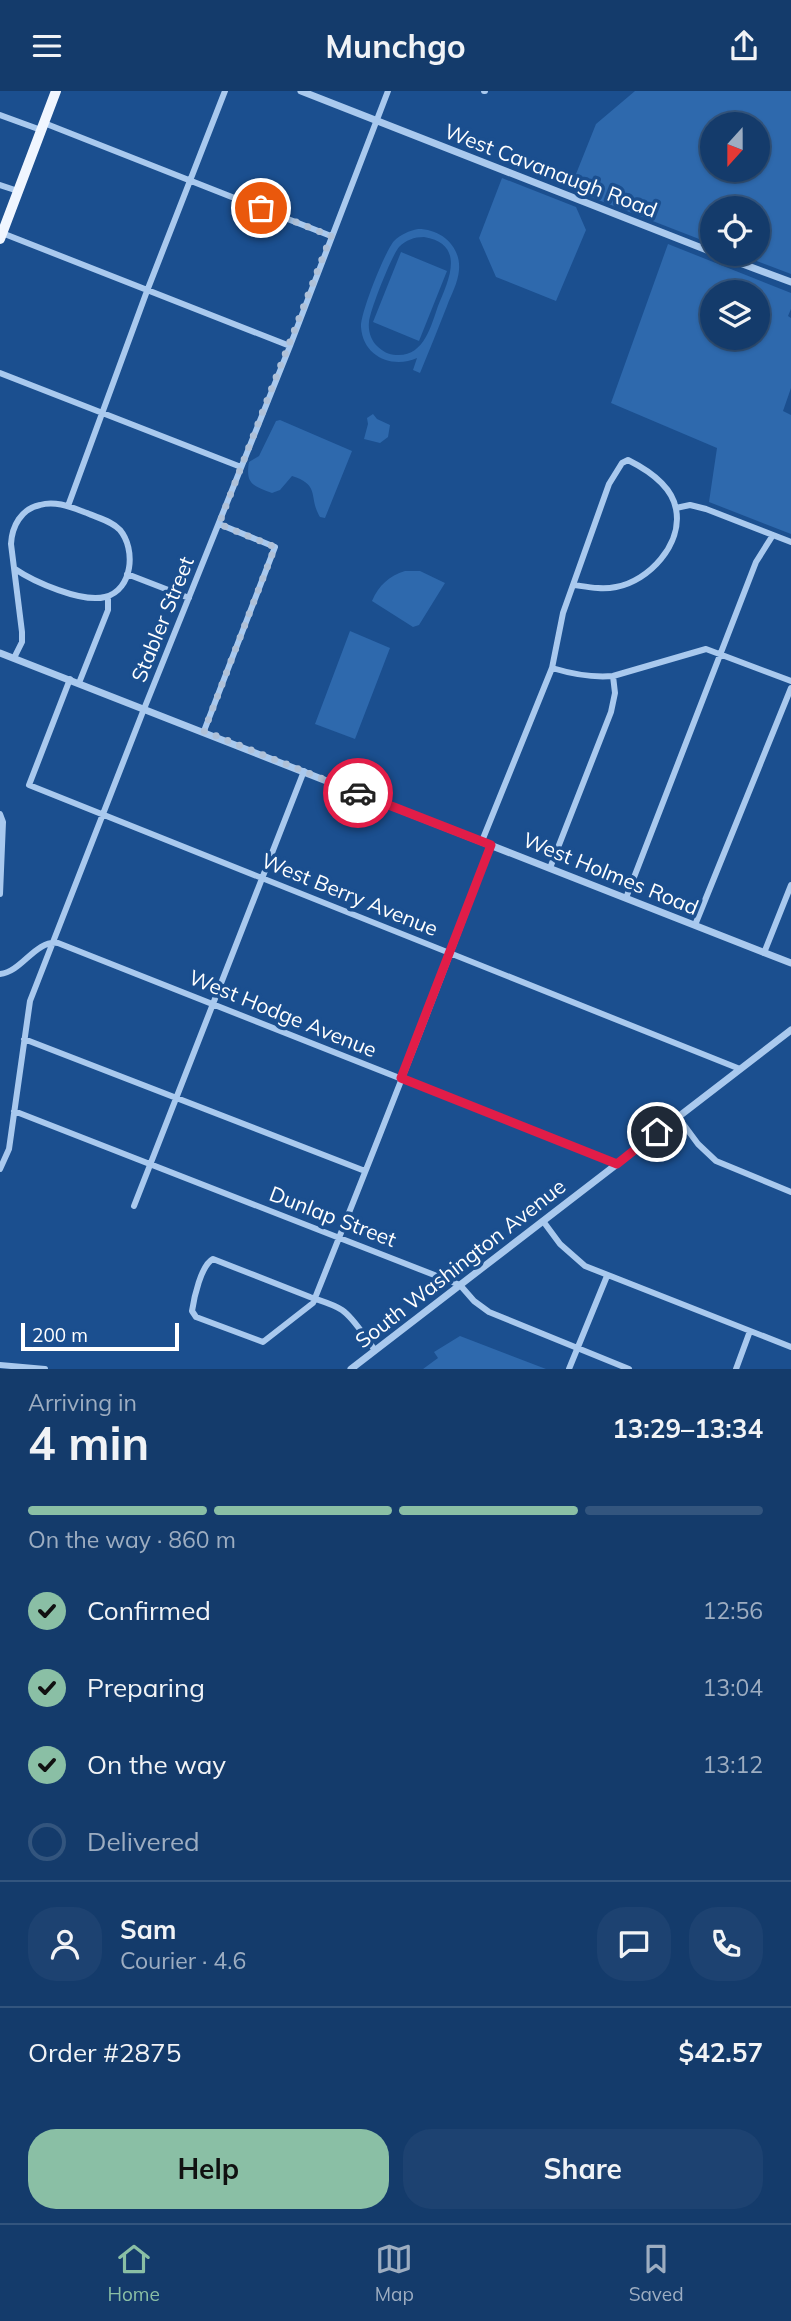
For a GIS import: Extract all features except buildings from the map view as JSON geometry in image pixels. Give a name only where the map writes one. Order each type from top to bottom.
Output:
[{"type":"main road","points":[[1,236],[56,91]]},
{"type":"street","points":[[68,506],[225,91]]},
{"type":"street","name":"West Cavanaugh Road","points":[[301,91],[700,248]]},
{"type":"street","name":"Stabler Street","points":[[0,1168],[8,1153],[30,1001],[290,346],[388,91]]},
{"type":"street","points":[[0,115],[43,127],[191,179],[331,236]]},
{"type":"street","points":[[0,185],[18,191]]},
{"type":"street","points":[[1,236],[290,346]]},
{"type":"street","name":"West Cavanaugh Road","points":[[749,266],[791,282]]},
{"type":"street","points":[[0,373],[241,467]]},
{"type":"street","points":[[482,841],[552,667],[564,613],[609,484],[622,463],[628,460],[651,472],[676,508],[676,529],[668,550],[647,573],[618,587],[599,589],[574,585]]},
{"type":"street","points":[[14,658],[22,642],[22,632],[10,544],[14,525],[29,509],[42,504],[68,506],[111,523],[127,541],[131,556],[127,574],[120,586],[108,597],[95,599],[85,598],[42,582],[15,569]]},
{"type":"street","points":[[676,508],[691,505],[706,509],[791,542]]},
{"type":"street","points":[[204,731],[275,547],[219,524]]},
{"type":"street","points":[[626,898],[757,562],[774,535]]},
{"type":"street","points":[[127,574],[189,598]]},
{"type":"street","points":[[79,683],[108,610],[108,597]]},
{"type":"street","points":[[552,667],[599,677],[614,676],[706,649],[791,681]]},
{"type":"street","name":"West Holmes Road","points":[[0,653],[791,963]]},
{"type":"street","points":[[550,868],[611,712],[615,693],[614,676]]},
{"type":"street","name":"West Berry Avenue","points":[[70,679],[29,785],[740,1069]]},
{"type":"street","points":[[695,925],[791,688]]},
{"type":"street","points":[[134,1206],[304,771]]},
{"type":"street","points":[[0,814],[3,822],[0,894]]},
{"type":"street","points":[[375,1350],[347,1314],[337,1307],[315,1299],[213,1259],[209,1260],[194,1297],[193,1315],[263,1342],[311,1306],[315,1299],[340,1237],[491,845]]},
{"type":"street","points":[[764,953],[791,885]]},
{"type":"street","points":[[0,974],[12,970],[53,942]]},
{"type":"street","name":"West Hodge Avenue","points":[[53,942],[617,1164]]},
{"type":"street","name":"South Washington Avenue","points":[[351,1369],[791,1030]]},
{"type":"street","points":[[24,1039],[365,1171]]},
{"type":"street","name":"Dunlap Street","points":[[14,1111],[460,1285],[474,1301],[489,1312],[629,1369]]},
{"type":"street","points":[[678,1117],[698,1145],[716,1161],[791,1192]]},
{"type":"street","points":[[543,1221],[570,1253],[586,1266],[791,1347]]},
{"type":"street","points":[[569,1369],[607,1276]]},
{"type":"street","points":[[736,1369],[750,1331]]},
{"type":"street","points":[[0,1365],[45,1369]]},
{"type":"shaded area","points":[[635,91],[791,91],[791,274],[770,266],[770,196],[700,196],[700,239],[570,189],[596,124]]},
{"type":"shaded area","points":[[502,178],[576,207],[586,230],[556,301],[496,277],[479,238]]},
{"type":"shaded area","points":[[418,229],[442,236],[453,246],[459,261],[456,284],[420,373],[413,370],[417,358],[389,361],[373,353],[367,346],[361,327],[379,269],[390,247],[399,236]],"holes":[[[424,237],[437,241],[450,255],[451,264],[429,331],[420,346],[413,351],[396,355],[386,352],[373,341],[369,322],[392,260],[399,247],[410,239]]]},
{"type":"shaded area","points":[[668,244],[700,257],[700,266],[723,266],[758,280],[700,280],[700,350],[770,350],[770,285],[791,293],[788,316],[791,318],[791,388],[783,411],[791,415],[791,534],[709,502],[717,448],[611,403]]},
{"type":"shaded area","points":[[401,252],[447,271],[419,341],[373,322]]},
{"type":"shaded area","points":[[373,414],[390,425],[388,437],[380,443],[364,439],[367,418]]},
{"type":"shaded area","points":[[280,420],[352,451],[325,518],[320,517],[307,483],[292,476],[280,490],[272,493],[256,486],[248,476],[249,462],[259,456],[276,421]]},
{"type":"shaded area","points":[[405,571],[420,571],[445,583],[419,625],[413,627],[372,601],[385,582]]},
{"type":"shaded area","points":[[350,631],[390,648],[355,739],[315,724]]},
{"type":"shaded area","points":[[460,1336],[546,1369],[423,1369],[438,1358],[434,1352]]},
{"type":"way so far","points":[[261,208],[331,236],[219,524],[275,547],[204,731],[358,793]]},
{"type":"route","points":[[358,793],[491,845],[401,1078],[617,1164],[657,1132]]}]
